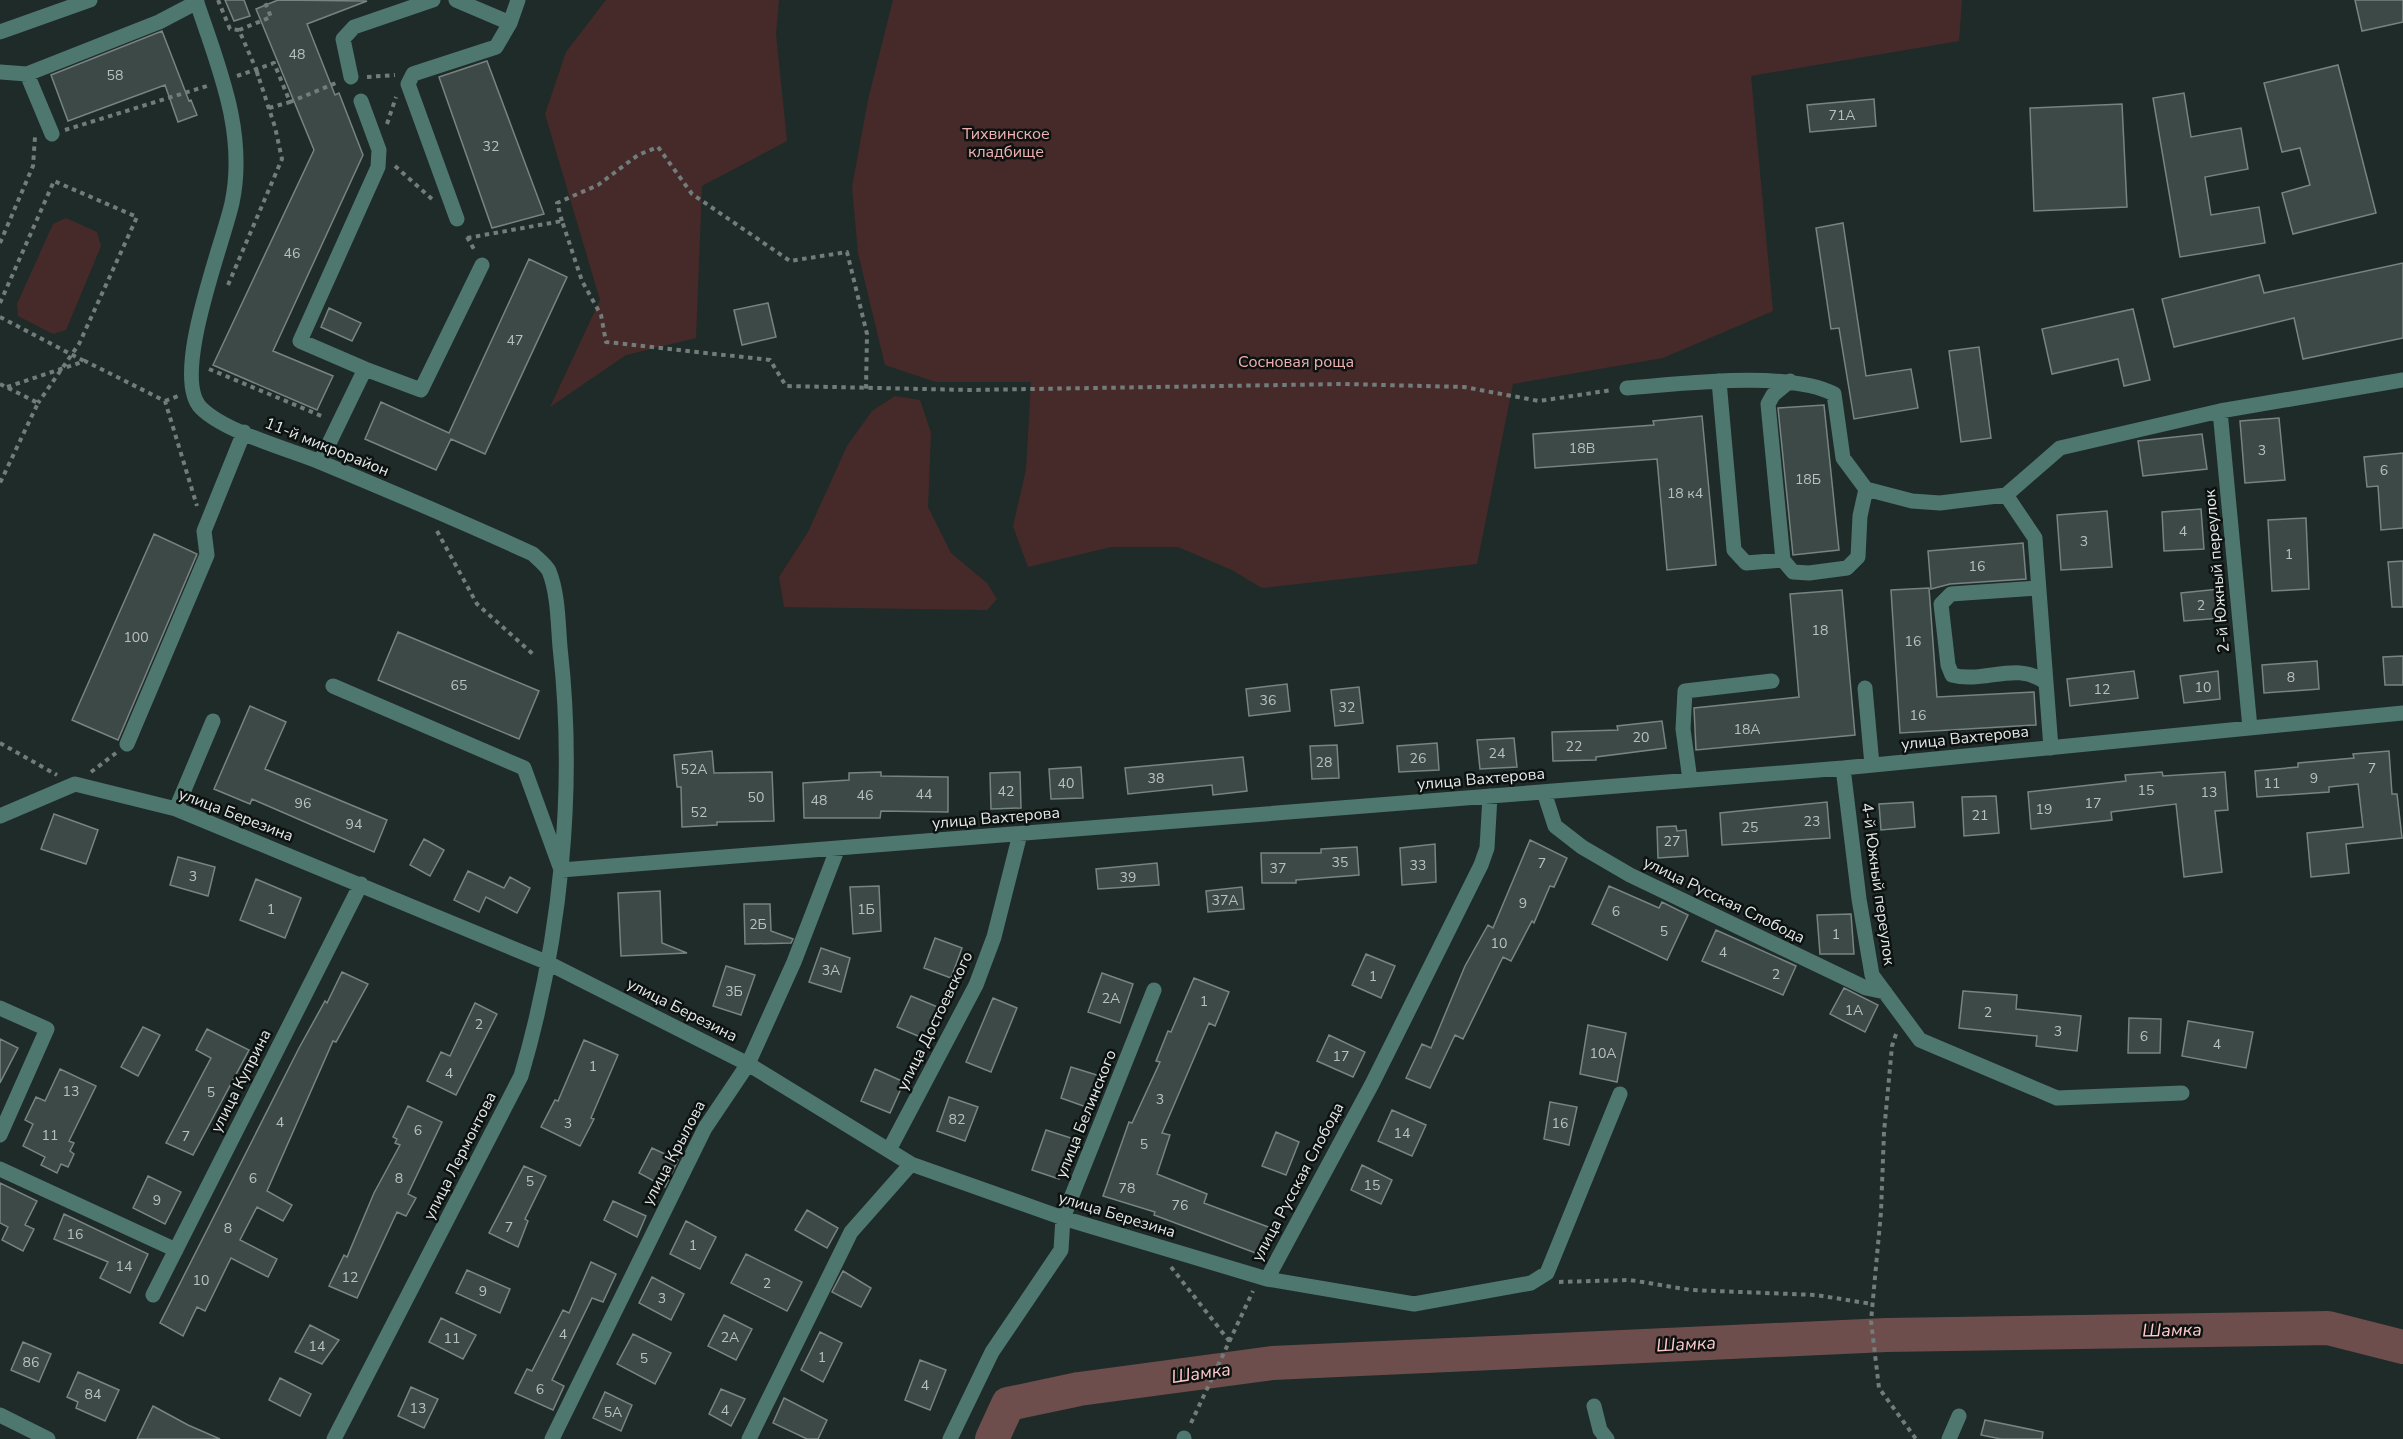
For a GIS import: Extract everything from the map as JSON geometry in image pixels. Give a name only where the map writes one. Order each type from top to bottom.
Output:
[{"type":"street","points":[[0,32],[90,0]]},
{"type":"street","points":[[351,77],[344,39],[354,27],[433,0]]},
{"type":"street","points":[[456,0],[510,23]]},
{"type":"street","points":[[457,219],[408,84],[407,74],[496,47],[510,23],[518,0]]},
{"type":"street","points":[[0,72],[27,74],[159,22],[196,1]]},
{"type":"street","name":"11-й микрорайон","points":[[196,1],[223,81],[236,133],[237,165],[232,202],[195,335],[190,371],[192,391],[199,407],[216,420],[320,462],[533,554],[548,569],[556,607],[564,676],[567,818],[561,870]]},
{"type":"street","points":[[27,74],[52,134]]},
{"type":"street","points":[[361,101],[379,150],[378,167],[300,341],[421,390],[482,265]]},
{"type":"street","points":[[320,462],[365,369]]},
{"type":"street","points":[[1627,388],[1719,381],[1790,381],[1820,387],[1834,394],[1843,458],[1866,489],[1912,501],[1940,503],[2006,495],[2060,448],[2220,411],[2403,380]]},
{"type":"street","points":[[1719,381],[1734,550],[1746,563],[1783,560]]},
{"type":"street","points":[[1790,381],[1773,395],[1768,404],[1783,560],[1793,572],[1809,573],[1847,567],[1858,557],[1860,516],[1866,489]]},
{"type":"street","name":"2-й Южный переулок","points":[[2220,411],[2250,728]]},
{"type":"street","points":[[127,744],[207,555],[204,531],[244,432]]},
{"type":"street","points":[[2006,495],[2035,538],[2050,748]]},
{"type":"street","points":[[2038,588],[1951,594],[1941,604],[1948,665],[1952,675],[1964,678],[2023,672],[2037,676],[2046,683]]},
{"type":"street","points":[[1690,780],[1683,729],[1685,690],[1772,681]]},
{"type":"street","points":[[333,686],[524,768],[561,870]]},
{"type":"street","points":[[1865,688],[1872,765]]},
{"type":"street","name":"улица Вахтерова","points":[[561,870],[837,850],[1844,768],[2403,713]]},
{"type":"street","points":[[176,809],[213,721]]},
{"type":"street","name":"4-й Южный переулок","points":[[1844,768],[1872,975],[1920,1040],[2057,1098],[2182,1093]]},
{"type":"street","points":[[0,816],[75,784]]},
{"type":"street","name":"улица Березина","points":[[75,784],[176,809],[546,962],[748,1064],[911,1164],[1063,1218],[1267,1279]]},
{"type":"street","name":"улица Русская Слобода","points":[[1544,792],[1555,825],[1582,847],[1630,875],[1845,978],[1866,988],[1885,992]]},
{"type":"street","name":"улица Русская Слобода","points":[[1490,796],[1487,848],[1481,866],[1372,1084],[1267,1279],[1414,1304],[1531,1283]]},
{"type":"street","name":"улица Достоевского","points":[[889,1150],[976,985],[994,937],[1020,834]]},
{"type":"street","name":"улица Крылова","points":[[552,1439],[705,1128],[748,1064],[794,962],[837,850]]},
{"type":"street","name":"улица Лермонтова","points":[[334,1439],[521,1076],[534,1033],[561,870]]},
{"type":"street","name":"улица Куприна","points":[[153,1295],[361,884]]},
{"type":"street","name":"улица Белинского","points":[[950,1439],[992,1352],[1061,1250],[1063,1218],[1154,990]]},
{"type":"street","points":[[0,1008],[47,1029],[0,1134]]},
{"type":"street","points":[[1531,1283],[1547,1273],[1620,1094]]},
{"type":"street","points":[[749,1439],[851,1232],[911,1164]]},
{"type":"street","points":[[0,1169],[176,1250]]},
{"type":"street","points":[[1594,1406],[1600,1430],[1607,1439]]},
{"type":"street","points":[[0,1415],[48,1439]]},
{"type":"street","points":[[1948,1439],[1959,1416]]},
{"type":"path","points":[[218,0],[230,29],[239,30],[271,17],[264,0]]},
{"type":"path","points":[[227,286],[282,159],[256,69],[239,30]]},
{"type":"path","points":[[52,134],[274,63],[290,102]]},
{"type":"path","points":[[256,69],[258,76]]},
{"type":"path","points":[[269,108],[290,102],[351,77],[407,74],[379,150]]},
{"type":"path","points":[[0,243],[33,166],[35,132],[41,109]]},
{"type":"path","points":[[866,389],[867,334],[847,252],[790,261],[692,194],[657,147],[638,155],[598,184],[556,203],[582,281],[600,315],[606,342],[770,360],[786,386],[866,389],[1344,384],[1464,387],[1539,402],[1627,388]]},
{"type":"path","points":[[0,303],[54,181],[137,217],[79,344],[58,370],[38,403],[0,483]]},
{"type":"path","points":[[467,238],[562,221]]},
{"type":"path","points":[[0,317],[165,401],[204,531]]},
{"type":"path","points":[[7,387],[85,361]]},
{"type":"path","points":[[202,366],[338,423]]},
{"type":"path","points":[[0,384],[38,403]]},
{"type":"path","points":[[423,507],[477,604],[535,656]]},
{"type":"path","points":[[0,743],[75,784],[127,744]]},
{"type":"path","points":[[1904,1017],[1892,1046],[1871,1321],[1878,1388],[1916,1439]]},
{"type":"path","points":[[1153,1245],[1230,1342]]},
{"type":"path","points":[[1196,1412],[1255,1289],[1267,1279]]},
{"type":"path","points":[[1531,1283],[1630,1281],[1690,1290],[1815,1295],[1872,1304]]},
{"type":"green space","points":[[606,0],[779,0],[776,34],[787,141],[702,186],[696,338],[626,355],[550,407],[600,300],[545,114],[566,52]]},
{"type":"green space","name":"Сосновая роща","points":[[893,0],[1962,0],[1959,41],[1751,76],[1773,311],[1663,358],[1513,384],[1477,564],[1262,588],[1232,570],[1178,547],[1111,547],[1028,567],[1013,526],[1026,470],[1031,382],[936,382],[885,365],[858,253],[852,187],[868,100]]},
{"type":"green space","points":[[66,218],[97,232],[101,246],[66,330],[53,334],[18,316],[17,304],[53,224]]},
{"type":"green space","points":[[895,396],[920,400],[931,433],[928,507],[951,553],[987,583],[997,599],[987,610],[784,607],[779,577],[808,532],[847,446],[872,411]]},
{"type":"building","points":[[225,0],[244,0],[250,16],[234,21]]},
{"type":"building","points":[[278,0],[367,1],[307,24],[335,95],[339,93],[363,155],[273,351],[333,376],[317,410],[213,365],[314,150],[256,9]]},
{"type":"building","points":[[2355,0],[2403,0],[2403,22],[2362,31]]},
{"type":"building","points":[[162,31],[189,101],[191,100],[197,115],[178,122],[165,85],[68,121],[51,75]]},
{"type":"building","points":[[487,61],[544,214],[492,228],[439,77]]},
{"type":"building","points":[[2338,65],[2376,213],[2293,234],[2282,193],[2310,185],[2300,148],[2282,152],[2264,83]]},
{"type":"building","points":[[2184,93],[2191,137],[2241,128],[2248,169],[2205,177],[2211,215],[2259,207],[2265,243],[2180,257],[2153,98]]},
{"type":"building","points":[[1874,99],[1876,126],[1810,132],[1807,105]]},
{"type":"building","points":[[2122,104],[2127,207],[2034,211],[2030,108]]},
{"type":"building","points":[[1843,223],[1866,376],[1911,369],[1918,408],[1854,419],[1839,328],[1831,329],[1816,228]]},
{"type":"building","points":[[529,259],[567,277],[485,454],[451,439],[436,470],[365,439],[381,402],[449,433]]},
{"type":"building","points":[[2403,263],[2403,338],[2303,359],[2294,318],[2174,347],[2162,299],[2259,275],[2264,293]]},
{"type":"building","points":[[768,303],[776,337],[742,345],[734,310]]},
{"type":"building","points":[[329,308],[361,323],[352,341],[321,327]]},
{"type":"building","points":[[2133,309],[2150,380],[2124,386],[2118,359],[2052,374],[2042,329]]},
{"type":"building","points":[[1979,347],[1991,438],[1961,442],[1949,351]]},
{"type":"building","points":[[1824,405],[1839,550],[1793,555],[1778,408]]},
{"type":"building","points":[[1702,416],[1716,565],[1667,570],[1657,459],[1535,468],[1533,434],[1654,425],[1653,421]]},
{"type":"building","points":[[2279,418],[2285,480],[2245,483],[2240,421]]},
{"type":"building","points":[[2202,434],[2207,469],[2143,476],[2138,441]]},
{"type":"building","points":[[2403,453],[2403,528],[2381,530],[2378,486],[2367,487],[2364,457]]},
{"type":"building","points":[[2201,509],[2204,549],[2164,551],[2162,512]]},
{"type":"building","points":[[2107,511],[2112,567],[2061,570],[2057,515]]},
{"type":"building","points":[[2306,518],[2309,589],[2272,591],[2268,520]]},
{"type":"building","points":[[154,534],[197,554],[118,740],[72,720]]},
{"type":"building","points":[[2023,543],[2026,579],[1950,584],[1931,589],[1928,551]]},
{"type":"building","points":[[2403,561],[2403,607],[2392,607],[2388,562]]},
{"type":"building","points":[[1929,588],[1937,697],[2034,692],[2036,725],[1900,733],[1891,590]]},
{"type":"building","points":[[2219,589],[2222,618],[2184,621],[2181,593]]},
{"type":"building","points":[[1842,590],[1855,735],[1696,750],[1694,708],[1799,697],[1790,594]]},
{"type":"building","points":[[398,632],[539,691],[519,739],[378,680]]},
{"type":"building","points":[[2403,656],[2403,685],[2385,685],[2383,657]]},
{"type":"building","points":[[2317,661],[2319,689],[2264,693],[2262,665]]},
{"type":"building","points":[[2134,671],[2138,698],[2070,706],[2067,679]]},
{"type":"building","points":[[2218,671],[2220,699],[2184,703],[2180,676]]},
{"type":"building","points":[[1287,684],[1290,711],[1249,716],[1246,689]]},
{"type":"building","points":[[1359,687],[1363,723],[1335,726],[1331,690]]},
{"type":"building","points":[[250,706],[286,722],[265,769],[387,820],[374,852],[252,799],[250,804],[214,789]]},
{"type":"building","points":[[1662,721],[1666,748],[1596,757],[1596,760],[1553,761],[1552,732],[1618,730],[1617,726]]},
{"type":"building","points":[[1514,738],[1517,767],[1480,769],[1477,740]]},
{"type":"building","points":[[1437,743],[1439,770],[1399,772],[1397,746]]},
{"type":"building","points":[[1337,745],[1339,778],[1312,779],[1310,746]]},
{"type":"building","points":[[712,751],[714,773],[772,772],[774,821],[717,822],[717,825],[682,827],[681,787],[677,787],[674,755]]},
{"type":"building","points":[[2389,751],[2392,794],[2397,794],[2402,838],[2346,844],[2349,873],[2311,877],[2307,833],[2363,827],[2358,784],[2329,787],[2329,792],[2257,797],[2255,771],[2298,767],[2298,763],[2354,758],[2353,754]]},
{"type":"building","points":[[1243,757],[1247,791],[1213,795],[1212,785],[1128,794],[1125,768]]},
{"type":"building","points":[[1081,767],[1083,798],[1051,799],[1049,769]]},
{"type":"building","points":[[881,772],[881,776],[948,777],[948,812],[881,811],[880,818],[804,818],[803,783],[849,780],[849,773]]},
{"type":"building","points":[[1020,772],[1021,808],[991,809],[990,773]]},
{"type":"building","points":[[2162,772],[2163,776],[2225,772],[2228,810],[2215,811],[2222,872],[2184,877],[2176,804],[2111,812],[2112,820],[2031,829],[2028,792],[2126,781],[2125,775]]},
{"type":"building","points":[[1996,796],[1999,833],[1964,836],[1962,797]]},
{"type":"building","points":[[1827,802],[1830,838],[1722,845],[1720,813]]},
{"type":"building","points":[[1913,802],[1915,827],[1881,830],[1879,804]]},
{"type":"building","points":[[54,814],[98,830],[86,864],[41,849]]},
{"type":"building","points":[[1676,826],[1677,831],[1686,830],[1688,856],[1658,858],[1657,827]]},
{"type":"building","points":[[424,839],[444,850],[430,876],[410,865]]},
{"type":"building","points":[[1530,840],[1567,858],[1554,887],[1550,886],[1534,923],[1532,921],[1511,961],[1503,957],[1463,1039],[1455,1035],[1430,1088],[1406,1078],[1422,1044],[1431,1048],[1465,966],[1488,925],[1493,928]]},
{"type":"building","points":[[1435,844],[1436,882],[1402,885],[1400,848]]},
{"type":"building","points":[[1357,847],[1359,875],[1296,880],[1296,883],[1262,883],[1261,853],[1321,853],[1321,849]]},
{"type":"building","points":[[178,857],[215,867],[208,896],[170,885]]},
{"type":"building","points":[[1157,863],[1159,885],[1098,889],[1096,869]]},
{"type":"building","points":[[468,871],[504,888],[510,877],[530,888],[517,913],[486,897],[479,912],[454,900]]},
{"type":"building","points":[[256,879],[301,898],[285,938],[240,920]]},
{"type":"building","points":[[879,886],[881,931],[853,934],[850,887]]},
{"type":"building","points":[[1609,886],[1659,908],[1662,902],[1688,915],[1667,960],[1592,924]]},
{"type":"building","points":[[1242,887],[1244,909],[1208,912],[1206,891]]},
{"type":"building","points":[[660,891],[662,943],[687,953],[621,956],[618,893]]},
{"type":"building","points":[[744,904],[770,904],[771,931],[793,939],[791,943],[745,944]]},
{"type":"building","points":[[1851,914],[1854,954],[1820,954],[1817,915]]},
{"type":"building","points":[[1716,930],[1796,966],[1783,995],[1702,961]]},
{"type":"building","points":[[935,938],[962,948],[951,978],[924,968]]},
{"type":"building","points":[[821,948],[850,958],[841,992],[809,982]]},
{"type":"building","points":[[1366,954],[1395,966],[1381,998],[1352,985]]},
{"type":"building","points":[[726,966],[755,975],[741,1015],[713,1006]]},
{"type":"building","points":[[342,972],[368,984],[336,1042],[333,1041],[267,1191],[292,1205],[283,1221],[257,1207],[240,1240],[277,1259],[268,1277],[231,1258],[205,1311],[197,1307],[183,1336],[160,1323],[299,1048],[325,1001],[327,1003]]},
{"type":"building","points":[[1102,973],[1133,984],[1120,1023],[1088,1012]]},
{"type":"building","points":[[1194,978],[1229,992],[1215,1026],[1209,1023],[1162,1133],[1170,1135],[1157,1174],[1207,1194],[1204,1203],[1271,1228],[1261,1255],[1154,1215],[1155,1212],[1103,1196],[1129,1122],[1132,1123],[1160,1062],[1156,1061],[1168,1031],[1171,1032]]},
{"type":"building","points":[[1844,988],[1878,1005],[1865,1032],[1830,1014]]},
{"type":"building","points":[[1963,991],[2017,995],[2016,1009],[2081,1016],[2077,1051],[2036,1046],[2037,1036],[1959,1028]]},
{"type":"building","points":[[911,996],[940,1008],[925,1039],[897,1027]]},
{"type":"building","points":[[993,998],[1017,1008],[991,1072],[966,1062]]},
{"type":"building","points":[[475,1003],[497,1014],[456,1095],[427,1081],[441,1052],[450,1056]]},
{"type":"building","points":[[2129,1018],[2161,1019],[2160,1053],[2128,1053]]},
{"type":"building","points":[[2188,1021],[2253,1032],[2246,1068],[2182,1056]]},
{"type":"building","points":[[1588,1025],[1626,1033],[1617,1082],[1580,1074]]},
{"type":"building","points":[[143,1027],[160,1035],[138,1076],[121,1067]]},
{"type":"building","points":[[207,1029],[249,1050],[193,1155],[166,1143],[211,1058],[196,1050]]},
{"type":"building","points":[[1329,1035],[1365,1052],[1353,1077],[1317,1061]]},
{"type":"building","points":[[0,1039],[18,1048],[0,1083]]},
{"type":"building","points":[[584,1040],[618,1055],[591,1118],[594,1119],[580,1146],[541,1127],[555,1100],[558,1101]]},
{"type":"building","points":[[1071,1067],[1100,1076],[1089,1108],[1061,1098]]},
{"type":"building","points":[[60,1069],[96,1086],[69,1141],[74,1143],[70,1151],[74,1154],[68,1167],[61,1164],[57,1173],[41,1165],[45,1157],[23,1146],[33,1124],[25,1120],[36,1097],[45,1101]]},
{"type":"building","points":[[875,1069],[904,1082],[890,1113],[861,1101]]},
{"type":"building","points":[[949,1097],[978,1107],[965,1141],[937,1131]]},
{"type":"building","points":[[1550,1102],[1577,1107],[1569,1145],[1544,1139]]},
{"type":"building","points":[[408,1106],[442,1122],[408,1194],[416,1198],[406,1216],[397,1212],[357,1298],[329,1286],[344,1255],[347,1257],[374,1193],[400,1145],[395,1143],[397,1139],[393,1137]]},
{"type":"building","points":[[1392,1110],[1426,1125],[1412,1156],[1378,1141]]},
{"type":"building","points":[[1046,1130],[1074,1139],[1059,1179],[1032,1170]]},
{"type":"building","points":[[1276,1132],[1299,1142],[1286,1175],[1262,1166]]},
{"type":"building","points":[[652,1148],[678,1160],[665,1187],[639,1173]]},
{"type":"building","points":[[1362,1165],[1392,1180],[1381,1204],[1351,1190]]},
{"type":"building","points":[[524,1166],[546,1176],[525,1219],[528,1221],[518,1247],[489,1233]]},
{"type":"building","points":[[148,1176],[181,1192],[165,1224],[133,1208]]},
{"type":"building","points":[[0,1183],[37,1201],[25,1225],[34,1229],[23,1251],[2,1240],[8,1227],[0,1223]]},
{"type":"building","points":[[613,1201],[646,1216],[637,1237],[604,1220]]},
{"type":"building","points":[[807,1210],[838,1228],[827,1248],[795,1230]]},
{"type":"building","points":[[64,1214],[148,1254],[130,1293],[100,1278],[108,1262],[54,1239]]},
{"type":"building","points":[[686,1221],[716,1237],[700,1269],[670,1254]]},
{"type":"building","points":[[746,1254],[802,1282],[787,1311],[731,1283]]},
{"type":"building","points":[[591,1262],[616,1274],[603,1302],[592,1298],[552,1380],[564,1386],[553,1410],[515,1393],[527,1369],[532,1371],[563,1310],[569,1313]]},
{"type":"building","points":[[467,1270],[510,1289],[500,1313],[456,1293]]},
{"type":"building","points":[[843,1271],[871,1288],[861,1307],[832,1292]]},
{"type":"building","points":[[652,1277],[684,1294],[671,1320],[639,1303]]},
{"type":"building","points":[[724,1315],[752,1329],[736,1360],[708,1346]]},
{"type":"building","points":[[441,1318],[476,1335],[463,1359],[429,1342]]},
{"type":"building","points":[[310,1325],[339,1340],[322,1364],[295,1352]]},
{"type":"building","points":[[820,1332],[842,1343],[823,1382],[801,1370]]},
{"type":"building","points":[[633,1334],[671,1353],[655,1384],[617,1364]]},
{"type":"building","points":[[23,1342],[51,1354],[39,1382],[11,1370]]},
{"type":"building","points":[[920,1360],[946,1370],[930,1410],[905,1400]]},
{"type":"building","points":[[78,1372],[119,1390],[105,1421],[76,1408],[78,1402],[67,1397]]},
{"type":"building","points":[[280,1378],[311,1394],[300,1416],[269,1400]]},
{"type":"building","points":[[411,1387],[438,1399],[424,1428],[398,1416]]},
{"type":"building","points":[[721,1389],[745,1399],[731,1426],[709,1414]]},
{"type":"building","points":[[605,1392],[632,1405],[621,1431],[593,1418]]},
{"type":"building","points":[[784,1398],[827,1420],[818,1439],[807,1439],[773,1423]]},
{"type":"building","points":[[153,1406],[188,1425],[220,1439],[137,1439]]},
{"type":"building","points":[[1985,1420],[2043,1432],[2042,1439],[2001,1439],[1981,1435]]},
{"type":"waterway","name":"Шамка","points":[[992,1439],[1008,1404],[1079,1389],[1272,1363],[1886,1335],[2328,1328],[2403,1347]]},
{"type":"park label","name":"Тихвинское кладбище","points":[[1006,143]]}]
